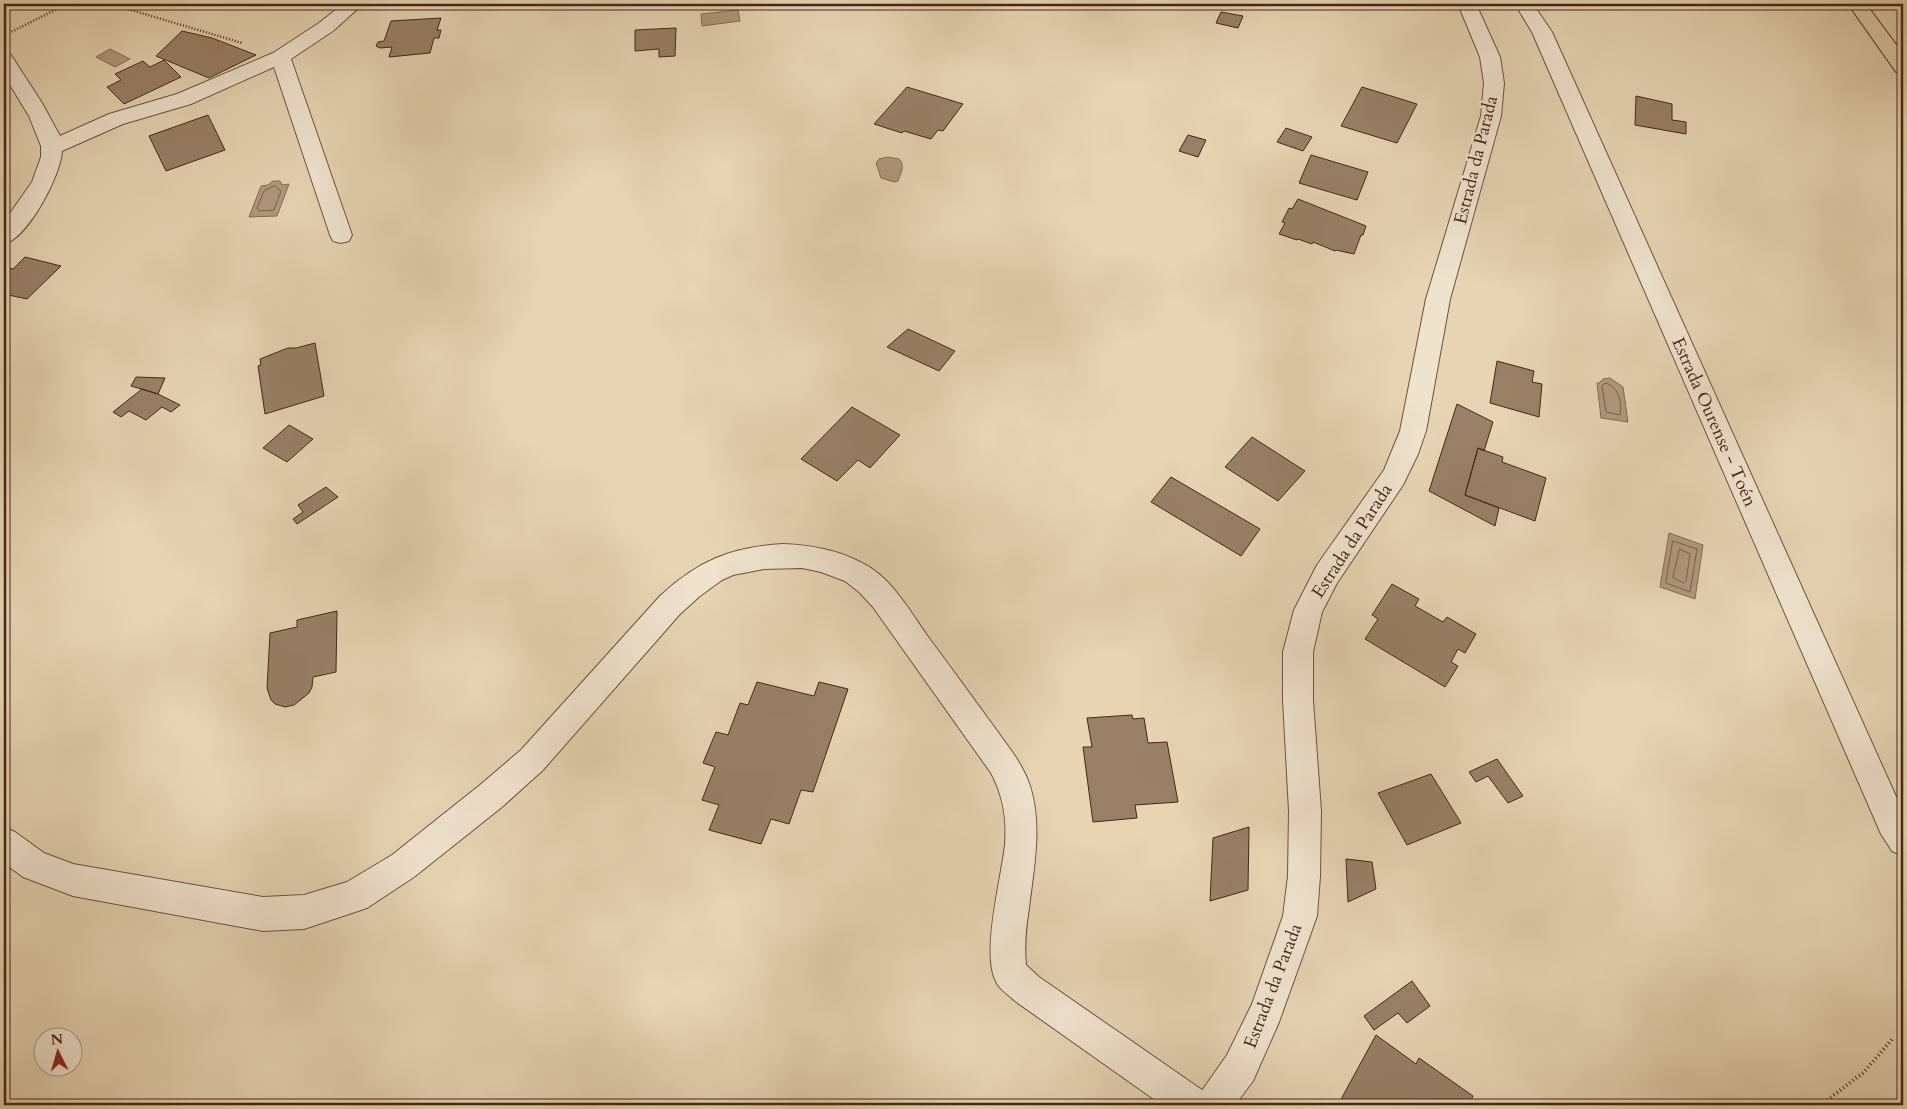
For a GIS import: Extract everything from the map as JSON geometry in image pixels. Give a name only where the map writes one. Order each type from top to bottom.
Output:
[{"type":"highway","points":[[1857,4],[1903,68]]},
{"type":"street","points":[[50,140],[184,99],[280,57],[326,27],[354,4]]},
{"type":"street","name":"Estrada da Parada","points":[[1214,1105],[1240,1068],[1267,1010],[1300,916],[1304,876],[1306,811],[1298,700],[1298,652],[1308,610],[1327,574],[1394,477],[1406,454],[1413,431],[1438,299],[1491,116],[1494,71],[1491,57],[1466,4]]},
{"type":"street","name":"Estrada Ourense - Toén","points":[[1524,4],[1542,32],[1888,814],[1903,840]]},
{"type":"street","points":[[280,57],[341,235]]},
{"type":"street","points":[[4,60],[50,140],[48,169],[34,198],[4,236]]},
{"type":"street","points":[[4,843],[34,866],[73,880],[262,914],[304,912],[355,896],[402,866],[492,796],[532,760],[670,605],[692,585],[728,564],[764,556],[802,556],[840,565],[868,582],[890,606],[1002,763],[1014,784],[1020,814],[1021,843],[1007,947],[1010,973],[1027,988],[1192,1105]]},
{"type":"path","points":[[4,35],[67,4]]},
{"type":"path","points":[[111,4],[218,34],[280,57]]},
{"type":"path","points":[[1821,1105],[1864,1072],[1893,1038]]},
{"type":"water","points":[[738,10],[740,21],[702,26],[701,14]]},
{"type":"water","points":[[110,49],[130,59],[115,67],[96,57]]},
{"type":"water","points":[[888,157],[899,159],[902,163],[902,170],[898,181],[894,182],[881,178],[876,163],[879,159]]},
{"type":"water","points":[[273,181],[280,181],[282,185],[289,184],[277,216],[249,217],[261,186],[268,185]]},
{"type":"water","points":[[1610,378],[1623,387],[1628,422],[1601,418],[1597,383],[1603,379]]},
{"type":"water","points":[[1669,533],[1703,545],[1695,599],[1660,587]]},
{"type":"building","points":[[1221,12],[1243,16],[1238,28],[1216,23]]},
{"type":"building","points":[[441,18],[437,30],[441,30],[439,38],[434,38],[430,53],[389,57],[392,47],[380,48],[376,46],[378,42],[384,41],[391,21]]},
{"type":"building","points":[[676,28],[675,56],[659,57],[659,49],[635,51],[635,30]]},
{"type":"building","points":[[182,31],[212,38],[256,55],[209,78],[156,56]]},
{"type":"building","points":[[164,60],[181,77],[124,104],[107,87],[121,80],[115,74],[143,61],[150,67]]},
{"type":"building","points":[[907,87],[963,104],[943,131],[938,130],[931,139],[904,131],[902,133],[874,124]]},
{"type":"building","points":[[1362,87],[1417,104],[1397,143],[1341,126]]},
{"type":"building","points":[[1636,96],[1672,104],[1672,120],[1686,122],[1686,134],[1635,125]]},
{"type":"building","points":[[208,115],[225,150],[166,171],[149,136]]},
{"type":"building","points":[[1286,128],[1312,137],[1303,151],[1277,142]]},
{"type":"building","points":[[1188,135],[1206,140],[1198,157],[1179,151]]},
{"type":"building","points":[[1311,155],[1368,172],[1357,200],[1299,183]]},
{"type":"building","points":[[1298,199],[1366,226],[1354,254],[1335,251],[1313,242],[1312,244],[1279,234],[1285,223],[1282,222],[1289,208],[1292,209]]},
{"type":"building","points":[[25,257],[61,266],[27,299],[4,294],[4,273],[9,268],[13,269]]},
{"type":"building","points":[[908,329],[955,351],[939,371],[887,347]]},
{"type":"building","points":[[315,343],[324,396],[265,414],[258,366],[261,365],[260,359],[288,348]]},
{"type":"building","points":[[1497,361],[1534,371],[1532,382],[1542,384],[1539,417],[1490,403]]},
{"type":"building","points":[[136,377],[165,378],[158,394],[131,386]]},
{"type":"building","points":[[142,389],[158,394],[180,405],[171,412],[162,407],[146,420],[129,411],[121,417],[113,412]]},
{"type":"building","points":[[1457,404],[1493,422],[1484,451],[1478,448],[1465,495],[1499,508],[1495,526],[1429,491]]},
{"type":"building","points":[[852,407],[900,435],[870,468],[858,460],[837,481],[801,459]]},
{"type":"building","points":[[289,425],[313,439],[287,462],[263,448]]},
{"type":"building","points":[[1252,437],[1305,471],[1278,501],[1225,467]]},
{"type":"building","points":[[1478,448],[1503,457],[1502,462],[1546,478],[1535,521],[1465,495]]},
{"type":"building","points":[[1171,477],[1260,529],[1241,556],[1151,502]]},
{"type":"building","points":[[326,487],[338,497],[297,524],[293,519],[303,512],[298,505]]},
{"type":"building","points":[[1392,584],[1419,599],[1415,606],[1443,622],[1447,617],[1476,634],[1465,653],[1458,649],[1451,662],[1458,666],[1445,687],[1365,639],[1378,619],[1372,615]]},
{"type":"building","points":[[337,611],[336,672],[313,677],[309,693],[294,705],[285,707],[275,704],[271,700],[267,688],[270,633],[297,627],[297,620]]},
{"type":"building","points":[[757,682],[814,696],[819,682],[848,689],[813,792],[801,790],[789,824],[771,819],[761,844],[709,830],[719,805],[702,800],[715,767],[703,763],[716,732],[728,735],[740,703],[748,705]]},
{"type":"building","points":[[1132,715],[1133,719],[1144,718],[1148,743],[1167,742],[1178,802],[1135,805],[1137,818],[1093,822],[1083,747],[1092,747],[1087,718]]},
{"type":"building","points":[[1497,759],[1523,796],[1508,803],[1488,776],[1476,782],[1469,772]]},
{"type":"building","points":[[1431,774],[1461,823],[1407,845],[1378,793]]},
{"type":"building","points":[[1249,827],[1248,890],[1210,901],[1213,838]]},
{"type":"building","points":[[1346,859],[1372,862],[1376,889],[1348,902]]},
{"type":"building","points":[[1412,981],[1430,1006],[1407,1023],[1398,1013],[1374,1030],[1364,1016]]},
{"type":"building","points":[[1376,1035],[1416,1064],[1419,1058],[1473,1096],[1469,1105],[1342,1105],[1339,1103]]}]
